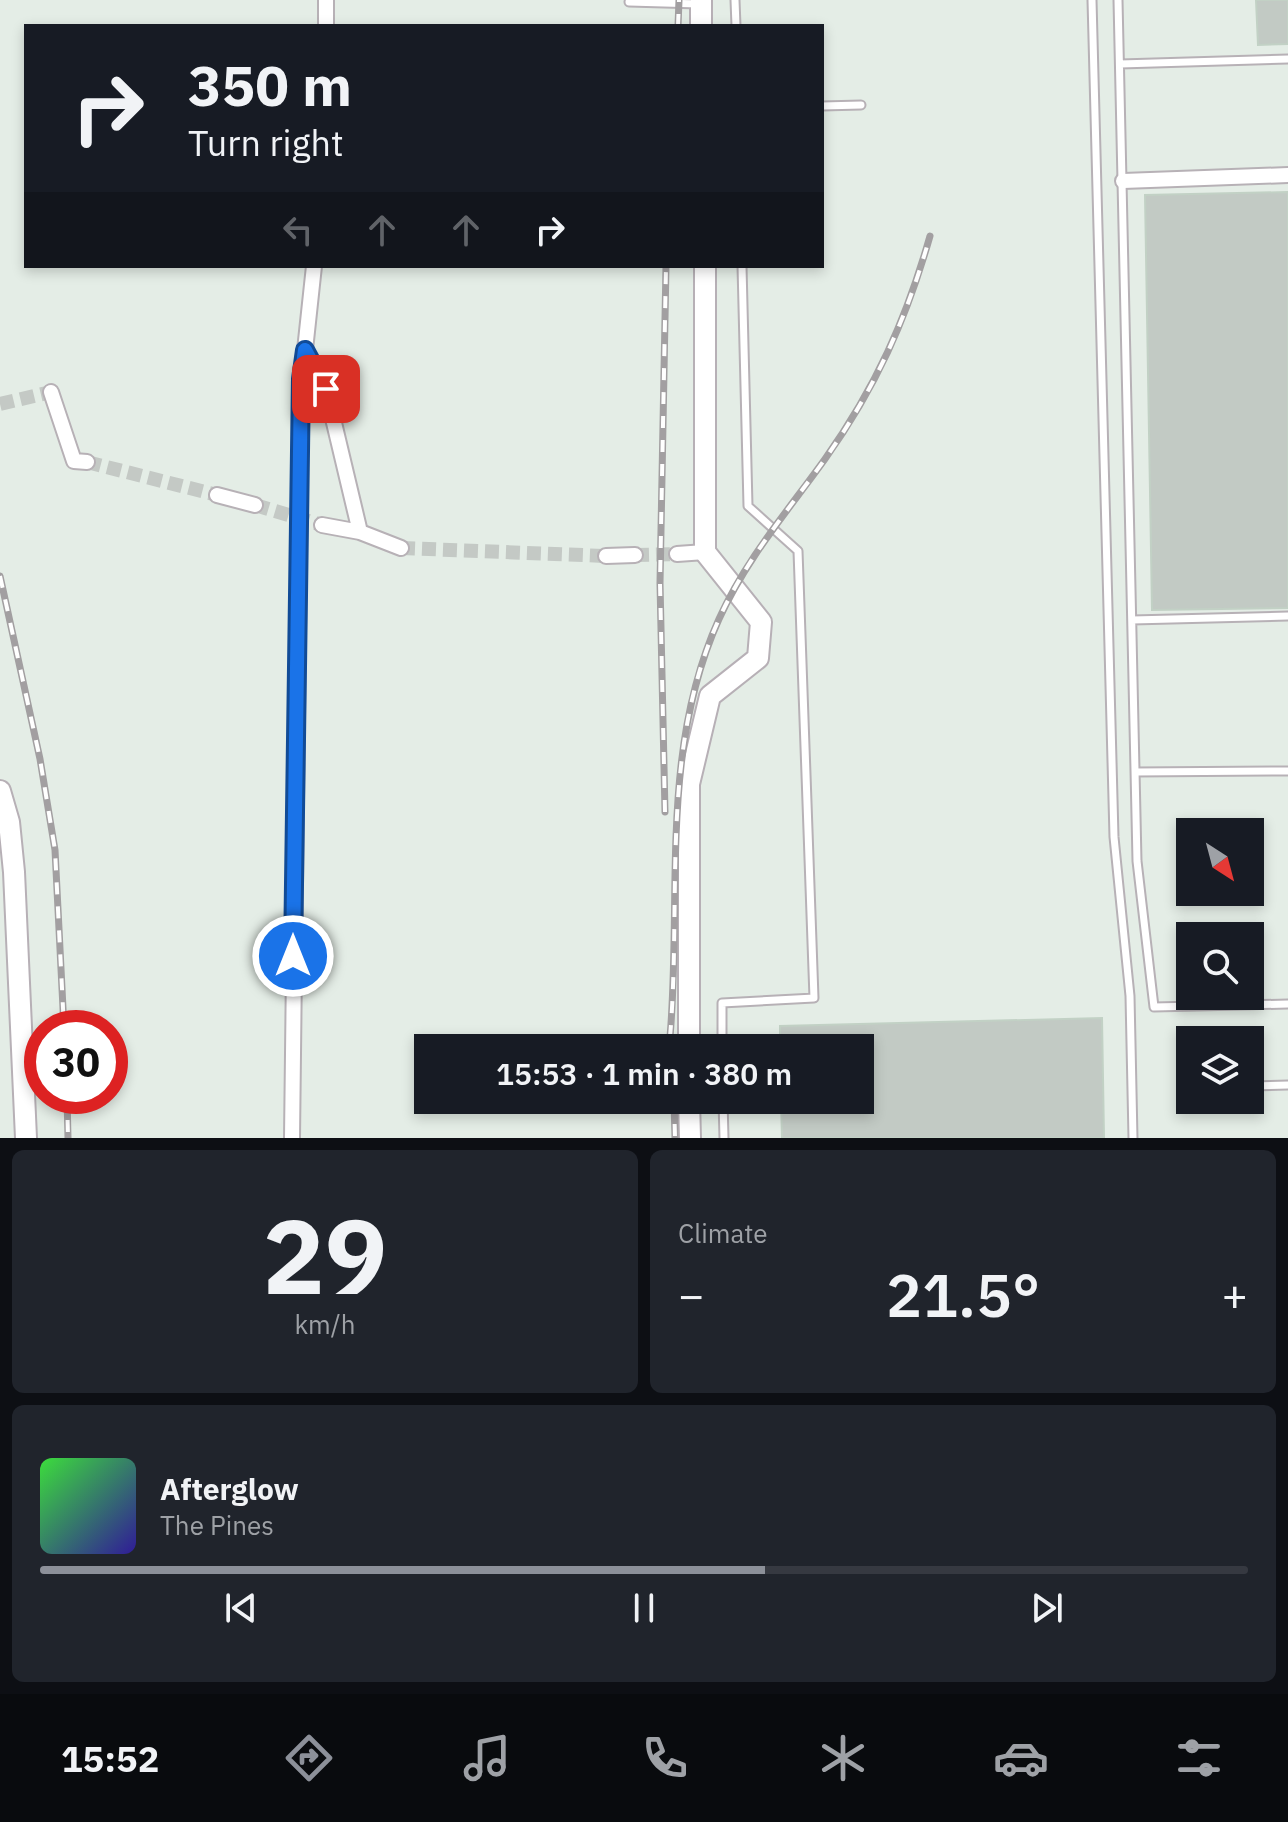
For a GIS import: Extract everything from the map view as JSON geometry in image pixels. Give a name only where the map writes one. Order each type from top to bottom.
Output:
[{"type":"street","points":[[326,0],[326,24]]},
{"type":"street","points":[[701,2],[701,24]]},
{"type":"street","points":[[1123,181],[1288,175]]},
{"type":"street","points":[[292,1138],[294,744],[301,379],[314,268]]},
{"type":"street","points":[[689,1034],[689,784],[710,696],[758,658],[761,622],[705,552],[705,268]]},
{"type":"street","points":[[305,350],[326,389],[360,532]]},
{"type":"street","points":[[51,392],[74,461],[87,462]]},
{"type":"street","points":[[217,495],[255,505]]},
{"type":"street","points":[[322,525],[360,532],[401,548]]},
{"type":"street","points":[[677,554],[705,552]]},
{"type":"street","points":[[606,556],[635,555]]},
{"type":"street","points":[[0,791],[9,822],[14,872],[26,1138]]},
{"type":"street","points":[[689,1114],[690,1138]]},
{"type":"lane","points":[[735,0],[736,24]]},
{"type":"lane","points":[[1092,0],[1114,821],[1130,996],[1133,1138]]},
{"type":"lane","points":[[1118,0],[1137,861],[1154,1007],[1288,1004]]},
{"type":"lane","points":[[629,2],[701,2]]},
{"type":"lane","points":[[1120,64],[1288,59]]},
{"type":"lane","points":[[824,106],[861,105]]},
{"type":"lane","points":[[722,1034],[722,1003],[814,998],[798,551],[748,506],[742,268]]},
{"type":"lane","points":[[1132,620],[1288,616]]},
{"type":"lane","points":[[1135,772],[1288,771]]},
{"type":"lane","points":[[1264,1086],[1288,1085]]},
{"type":"lane","points":[[723,1114],[724,1138]]},
{"type":"building","points":[[1256,0],[1288,0],[1288,44],[1258,45]]},
{"type":"building","points":[[1288,192],[1288,608],[1152,610],[1145,195]]},
{"type":"building","points":[[1102,1018],[1104,1138],[782,1138],[781,1114],[874,1114],[874,1034],[780,1034],[780,1026]]},
{"type":"tunnel","points":[[0,404],[51,392]]},
{"type":"tunnel","points":[[87,462],[217,495]]},
{"type":"tunnel","points":[[255,505],[322,525]]},
{"type":"tunnel","points":[[401,548],[606,556]]},
{"type":"tunnel","points":[[635,555],[677,554]]},
{"type":"railway","points":[[678,24],[679,0]]},
{"type":"railway","points":[[670,1034],[680,773],[700,669],[719,619],[742,576],[860,406],[900,324],[930,236]]},
{"type":"railway","points":[[665,812],[660,583],[666,268]]},
{"type":"railway","points":[[0,576],[40,759],[55,850],[63,1010]]},
{"type":"railway","points":[[67,1114],[68,1138]]},
{"type":"railway","points":[[674,1114],[675,1138]]},
{"type":"route","points":[[293,956],[301,379],[305,350],[326,389]]}]
